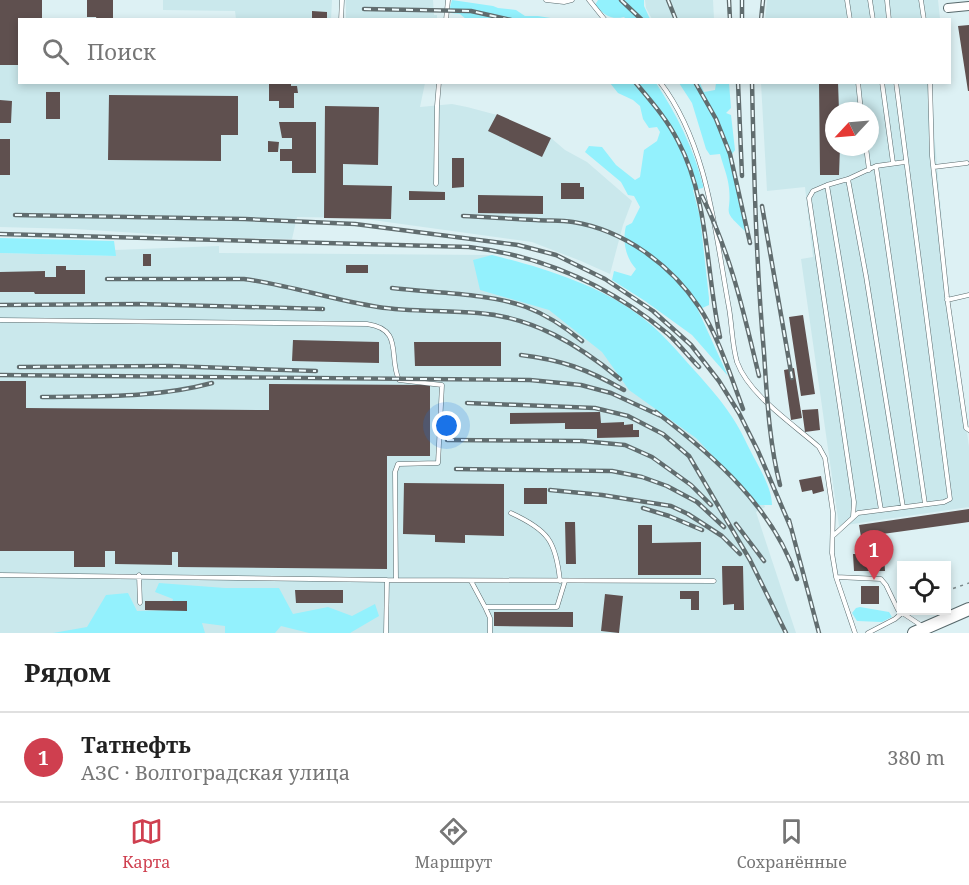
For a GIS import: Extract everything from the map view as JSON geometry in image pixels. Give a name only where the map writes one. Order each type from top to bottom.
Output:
[{"type":"main road","points":[[920,631],[969,609]]},
{"type":"street","points":[[948,8],[969,6]]},
{"type":"lane","points":[[341,18],[342,0]]},
{"type":"lane","points":[[446,18],[448,0]]},
{"type":"lane","points":[[546,0],[564,2],[572,0]]},
{"type":"lane","points":[[589,0],[603,18]]},
{"type":"lane","points":[[847,0],[850,18]]},
{"type":"lane","points":[[870,0],[873,18]]},
{"type":"lane","points":[[887,0],[889,18]]},
{"type":"lane","points":[[921,0],[924,18]]},
{"type":"lane","points":[[436,184],[437,106],[440,84]]},
{"type":"lane","points":[[661,84],[686,129],[699,163],[711,210],[737,361],[756,391],[819,447],[825,458],[834,535],[832,553],[836,577],[855,633]]},
{"type":"lane","points":[[858,84],[860,102]]},
{"type":"lane","points":[[882,84],[893,163]]},
{"type":"lane","points":[[834,535],[858,513],[950,499],[896,84]]},
{"type":"lane","points":[[930,84],[934,167],[947,300],[966,428],[969,430]]},
{"type":"lane","points":[[867,156],[869,170]]},
{"type":"lane","points":[[853,518],[854,502],[809,198],[813,191],[876,166],[905,162]]},
{"type":"lane","points":[[934,167],[967,164]]},
{"type":"lane","points":[[876,166],[926,504]]},
{"type":"lane","points":[[848,179],[867,276],[903,507]]},
{"type":"lane","points":[[827,185],[881,510]]},
{"type":"lane","points":[[947,300],[969,295]]},
{"type":"lane","points":[[0,320],[367,324],[378,326],[385,331],[395,351],[396,373],[399,380],[442,385],[438,463],[398,464],[395,472],[396,580]]},
{"type":"lane","points":[[485,607],[557,607],[563,581],[558,555],[549,538],[531,522],[512,513]]},
{"type":"lane","points":[[0,575],[471,581],[714,581]]},
{"type":"lane","points":[[140,576],[140,603]]},
{"type":"lane","points":[[836,577],[881,579],[897,608]]},
{"type":"lane","points":[[386,633],[387,580]]},
{"type":"lane","points":[[471,581],[490,618],[490,633]]},
{"type":"lane","points":[[868,633],[900,615]]},
{"type":"lane","points":[[904,615],[920,631]]},
{"type":"path","points":[[951,589],[969,583]]},
{"type":"shaded area","points":[[163,0],[332,0],[331,18],[236,18],[235,11],[163,10]]},
{"type":"shaded area","points":[[346,0],[433,0],[434,15],[437,15],[437,18],[346,18]]},
{"type":"shaded area","points":[[452,0],[516,10],[525,16],[551,18],[465,18],[460,14],[451,13]]},
{"type":"shaded area","points":[[598,0],[644,0],[650,18],[611,17],[595,5]]},
{"type":"shaded area","points":[[645,0],[713,0],[714,18],[651,18]]},
{"type":"shaded area","points":[[767,0],[938,0],[940,18],[765,18]]},
{"type":"shaded area","points":[[0,54],[18,56],[18,84],[425,84],[420,107],[452,104],[467,107],[497,115],[551,138],[565,150],[587,162],[632,201],[610,274],[532,242],[358,218],[297,217],[292,239],[0,227]]},
{"type":"shaded area","points":[[611,84],[657,84],[689,144],[703,185],[703,188],[693,190],[700,217],[709,305],[698,310],[728,376],[692,335],[612,280],[614,271],[631,276],[636,269],[627,255],[624,238],[626,226],[632,223],[640,207],[634,196],[628,195],[621,182],[585,152],[589,146],[602,147],[616,165],[635,180],[640,177],[644,150],[657,141],[660,132],[657,127],[649,128],[643,119],[640,106],[618,93]]},
{"type":"shaded area","points":[[680,84],[700,84],[704,92],[715,90],[716,84],[729,84],[731,108],[726,113],[731,115],[735,150],[729,158],[745,231],[730,215],[727,175],[720,154],[710,155],[706,149],[692,103]]},
{"type":"shaded area","points":[[761,84],[930,84],[947,281],[969,447],[969,507],[839,526],[801,259],[813,257],[805,187],[767,191]]},
{"type":"shaded area","points":[[0,238],[114,241],[116,256],[0,253]]},
{"type":"shaded area","points":[[219,246],[219,253],[492,255],[734,428],[765,507],[756,512],[796,633],[0,633],[0,253],[115,256],[115,250]]},
{"type":"shaded area","points":[[492,255],[586,285],[620,303],[652,326],[704,381],[732,417],[764,477],[770,491],[772,505],[759,505],[696,438],[629,390],[602,352],[549,310],[480,290],[473,260]]},
{"type":"shaded area","points":[[159,583],[225,588],[279,588],[293,614],[328,607],[352,616],[375,604],[379,616],[350,633],[309,633],[281,626],[275,633],[225,633],[225,626],[202,623],[205,633],[53,633],[87,627],[106,595],[128,593],[137,611],[170,610],[173,599],[155,592]]},
{"type":"shaded area","points":[[860,607],[889,612],[892,617],[882,622],[857,621],[852,613]]},
{"type":"building","points":[[0,0],[42,0],[42,18],[18,18],[18,65],[0,65]]},
{"type":"building","points":[[87,0],[113,0],[113,18],[87,17]]},
{"type":"building","points":[[312,11],[327,12],[327,18],[312,18]]},
{"type":"building","points":[[969,25],[969,91],[968,91],[958,26]]},
{"type":"building","points":[[269,84],[297,86],[298,93],[294,93],[294,108],[279,108],[279,101],[269,101]]},
{"type":"building","points":[[819,84],[838,84],[839,102],[825,102],[825,156],[840,156],[839,175],[820,175]]},
{"type":"building","points":[[46,92],[60,92],[60,119],[46,119]]},
{"type":"building","points":[[109,95],[238,96],[238,135],[221,135],[221,161],[108,160]]},
{"type":"building","points":[[0,100],[12,101],[11,123],[0,123]]},
{"type":"building","points":[[325,106],[379,107],[378,165],[343,164],[343,185],[392,186],[391,219],[324,218]]},
{"type":"building","points":[[497,114],[551,138],[542,157],[488,131]]},
{"type":"building","points":[[279,122],[316,122],[316,173],[292,173],[292,161],[280,161],[280,149],[292,149],[292,138],[282,138]]},
{"type":"building","points":[[0,139],[10,139],[10,175],[0,175]]},
{"type":"building","points":[[268,141],[279,142],[278,152],[268,152]]},
{"type":"building","points":[[452,158],[464,158],[464,187],[452,188]]},
{"type":"building","points":[[561,183],[580,183],[580,187],[584,187],[584,199],[561,199]]},
{"type":"building","points":[[409,191],[445,192],[445,200],[409,200]]},
{"type":"building","points":[[478,195],[543,196],[543,214],[478,213]]},
{"type":"building","points":[[143,254],[151,254],[151,266],[143,266]]},
{"type":"building","points":[[346,265],[368,265],[368,273],[346,273]]},
{"type":"building","points":[[56,266],[66,266],[66,270],[85,270],[85,294],[0,292],[0,272],[45,271],[45,277],[56,277]]},
{"type":"building","points":[[803,315],[815,394],[801,396],[789,317]]},
{"type":"building","points":[[293,340],[379,342],[379,363],[292,361]]},
{"type":"building","points":[[414,342],[501,342],[501,366],[415,366]]},
{"type":"building","points":[[794,368],[802,418],[791,420],[784,370]]},
{"type":"building","points":[[0,381],[26,381],[26,408],[269,410],[269,384],[430,385],[430,456],[387,456],[387,569],[178,567],[178,552],[172,552],[172,565],[115,564],[115,551],[105,551],[105,567],[74,567],[74,551],[0,551]]},
{"type":"building","points":[[818,409],[820,430],[805,432],[802,410]]},
{"type":"building","points":[[600,412],[601,423],[633,424],[633,430],[639,430],[639,437],[597,438],[597,429],[565,429],[565,423],[510,424],[510,413]]},
{"type":"building","points":[[821,476],[824,491],[813,494],[812,490],[802,492],[799,480]]},
{"type":"building","points":[[404,483],[504,484],[504,536],[465,535],[465,543],[435,542],[435,535],[403,534]]},
{"type":"building","points":[[524,488],[547,488],[547,504],[524,504]]},
{"type":"building","points":[[969,509],[969,522],[861,537],[859,525]]},
{"type":"building","points":[[565,522],[575,522],[576,564],[566,564]]},
{"type":"building","points":[[638,525],[652,525],[652,543],[701,542],[701,575],[638,575]]},
{"type":"building","points":[[853,554],[884,554],[885,571],[854,571]]},
{"type":"building","points":[[722,566],[743,566],[744,610],[734,610],[734,604],[723,605]]},
{"type":"building","points":[[861,586],[879,586],[879,604],[861,604]]},
{"type":"building","points":[[295,590],[343,590],[343,603],[296,603]]},
{"type":"building","points":[[680,591],[699,591],[699,610],[691,610],[691,599],[680,599]]},
{"type":"building","points":[[605,594],[623,596],[619,633],[601,631]]},
{"type":"building","points":[[145,601],[187,601],[187,611],[145,610]]},
{"type":"building","points":[[494,612],[573,612],[573,627],[494,626]]},
{"type":"railway","points":[[621,0],[640,18]]},
{"type":"railway","points":[[668,0],[675,18]]},
{"type":"railway","points":[[729,0],[730,18]]},
{"type":"railway","points":[[742,0],[742,18]]},
{"type":"railway","points":[[761,18],[763,0]]},
{"type":"railway","points":[[364,9],[471,11],[502,18]]},
{"type":"railway","points":[[637,84],[669,125],[688,163],[696,187],[720,337]]},
{"type":"railway","points":[[696,84],[716,119],[730,154],[750,243]]},
{"type":"railway","points":[[738,84],[742,176]]},
{"type":"railway","points":[[752,84],[761,319],[769,419],[780,485]]},
{"type":"railway","points":[[702,196],[729,263],[759,376]]},
{"type":"railway","points":[[762,206],[792,378]]},
{"type":"railway","points":[[15,215],[245,219],[355,224],[518,245],[556,255],[605,279],[653,311],[691,345],[719,381],[739,413],[791,528]]},
{"type":"railway","points":[[463,216],[573,222],[610,233],[645,252],[675,277],[706,318],[743,409]]},
{"type":"railway","points":[[0,234],[469,247],[496,251],[575,276],[623,301],[668,334],[699,367]]},
{"type":"railway","points":[[107,279],[244,279],[378,307],[498,316],[536,326],[554,334],[588,354],[620,379]]},
{"type":"railway","points":[[392,288],[478,296],[511,302],[548,318],[582,341]]},
{"type":"railway","points":[[0,305],[140,304],[323,309]]},
{"type":"railway","points":[[521,355],[574,366],[624,390]]},
{"type":"railway","points":[[19,367],[169,366],[316,371]]},
{"type":"railway","points":[[0,375],[530,380],[581,385],[611,393],[661,416]]},
{"type":"railway","points":[[42,397],[149,394],[212,383]]},
{"type":"railway","points":[[467,403],[595,408],[628,416],[663,434],[689,456],[750,560],[786,633]]},
{"type":"railway","points":[[656,412],[720,465],[757,506],[787,553],[797,579]]},
{"type":"railway","points":[[447,440],[582,441],[625,445],[652,457],[691,485],[711,505]]},
{"type":"railway","points":[[456,469],[612,471],[642,477],[667,486],[697,502],[724,527]]},
{"type":"railway","points":[[550,490],[602,495],[671,506],[722,536],[740,554]]},
{"type":"railway","points":[[643,508],[702,530]]},
{"type":"railway","points":[[789,520],[819,633]]},
{"type":"railway","points":[[736,524],[764,561]]},
{"type":"place","name":"Татнефть","points":[[874,580]]}]
